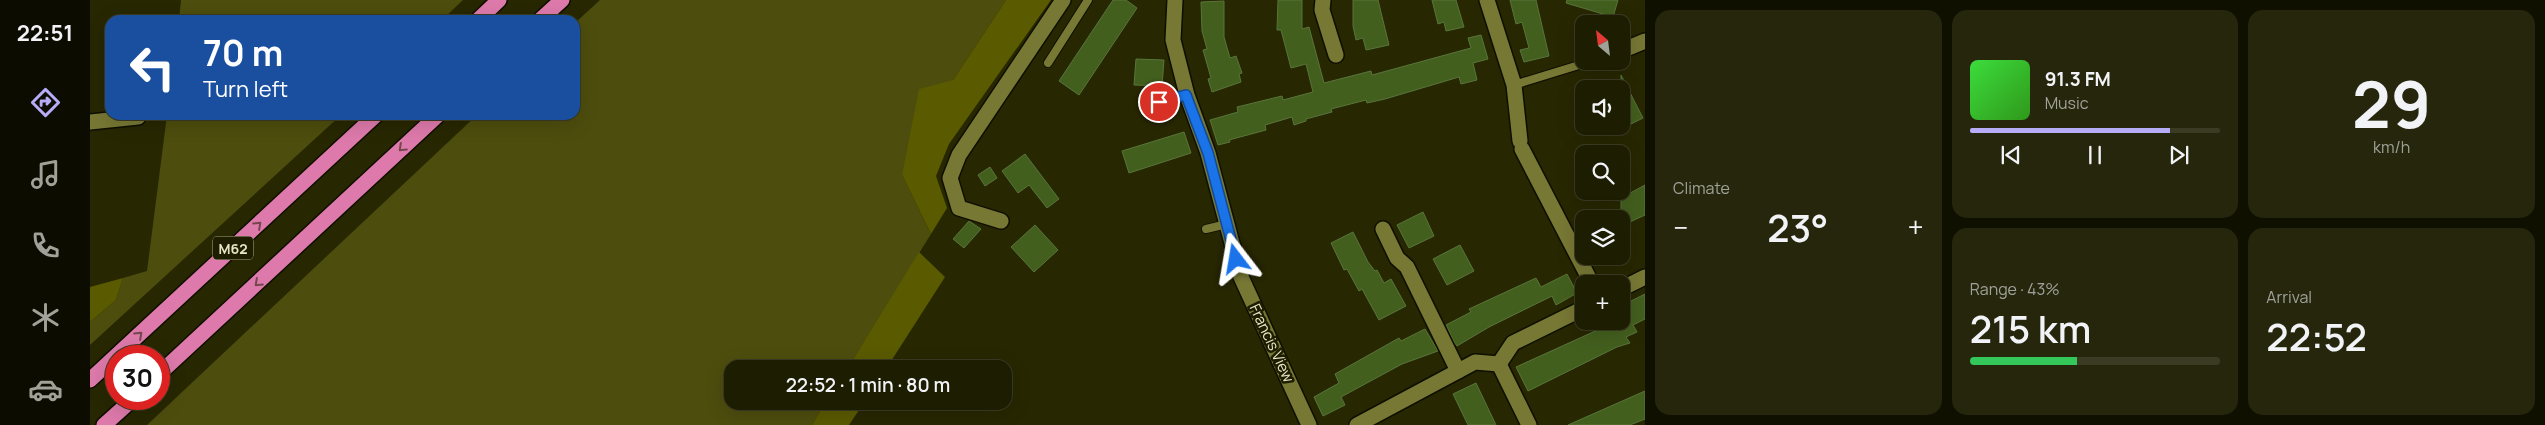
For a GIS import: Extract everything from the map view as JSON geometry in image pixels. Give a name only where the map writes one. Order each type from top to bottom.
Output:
[{"type":"highway","points":[[483,15],[499,0]]},
{"type":"highway","points":[[546,15],[562,0]]},
{"type":"highway","name":"M62","points":[[90,380],[371,120]]},
{"type":"highway","name":"M62","points":[[170,364],[433,120]]},
{"type":"highway","points":[[104,425],[120,410]]},
{"type":"street","points":[[1001,221],[959,208],[950,178],[964,148],[1063,0]]},
{"type":"street","name":"Francis View","points":[[1175,0],[1173,40],[1186,95],[1208,153],[1240,277],[1309,425]]},
{"type":"street","points":[[1323,0],[1322,10],[1336,55]]},
{"type":"street","points":[[1487,0],[1514,85],[1521,145],[1587,275]]},
{"type":"street","points":[[1630,47],[1645,41]]},
{"type":"street","points":[[90,122],[109,120]]},
{"type":"street","points":[[1383,228],[1397,258],[1407,267],[1458,371]]},
{"type":"street","points":[[1630,284],[1645,277]]},
{"type":"street","points":[[1499,364],[1513,343],[1575,312]]},
{"type":"street","points":[[1357,425],[1475,362],[1499,364]]},
{"type":"street","points":[[1499,364],[1529,425]]},
{"type":"lane","points":[[1048,63],[1088,0]]},
{"type":"lane","points":[[1514,85],[1575,66]]},
{"type":"lane","points":[[1146,105],[1186,95]]},
{"type":"lane","points":[[1206,230],[1227,224]]},
{"type":"shaded area","points":[[181,0],[463,0],[447,15],[180,15]]},
{"type":"shaded area","points":[[600,0],[1006,0],[953,80],[902,175],[931,234],[853,360],[724,360],[724,410],[821,410],[812,425],[147,425],[163,410],[170,410],[170,403],[472,120],[580,120],[580,18]]},
{"type":"shaded area","points":[[1006,0],[1051,0],[949,144],[936,176],[947,208],[931,234],[902,175],[919,89],[953,80]]},
{"type":"shaded area","points":[[166,120],[336,120],[90,345],[90,322],[116,300],[123,278],[147,271]]},
{"type":"shaded area","points":[[919,252],[945,277],[892,360],[853,360]]},
{"type":"shaded area","points":[[123,278],[116,300],[90,322],[90,287]]},
{"type":"shaded area","points":[[821,410],[859,410],[849,425],[812,425]]},
{"type":"building","points":[[1113,0],[1126,0],[1137,8],[1079,95],[1059,81]]},
{"type":"building","points":[[1278,0],[1302,0],[1302,29],[1309,27],[1324,83],[1371,71],[1372,75],[1471,48],[1468,38],[1481,35],[1488,59],[1473,63],[1477,80],[1461,84],[1459,77],[1385,99],[1367,103],[1366,100],[1331,109],[1332,112],[1306,119],[1306,121],[1294,125],[1292,117],[1265,125],[1266,130],[1218,145],[1210,120],[1238,112],[1237,107],[1282,96],[1283,100],[1313,92],[1306,64],[1291,68],[1281,30],[1277,30]]},
{"type":"building","points":[[1353,0],[1378,0],[1389,45],[1366,50],[1363,38],[1356,40],[1353,26]]},
{"type":"building","points":[[1432,0],[1456,0],[1464,27],[1446,31],[1444,22],[1438,24]]},
{"type":"building","points":[[1510,0],[1536,0],[1549,56],[1524,62],[1520,50],[1529,48],[1522,22],[1516,24]]},
{"type":"building","points":[[1567,0],[1618,0],[1614,15],[1606,15],[1566,3]]},
{"type":"building","points":[[1224,1],[1224,37],[1230,58],[1236,56],[1242,73],[1239,74],[1241,82],[1212,92],[1208,79],[1211,78],[1203,50],[1207,49],[1202,31],[1201,2]]},
{"type":"building","points":[[1136,59],[1164,60],[1162,86],[1134,85]]},
{"type":"building","points":[[1630,93],[1643,118],[1630,124]]},
{"type":"building","points":[[1184,132],[1191,153],[1129,173],[1122,151]]},
{"type":"building","points":[[1025,154],[1059,199],[1047,208],[1029,185],[1018,193],[1002,171]]},
{"type":"building","points":[[990,167],[997,178],[985,186],[978,175]]},
{"type":"building","points":[[1645,185],[1645,215],[1630,222],[1630,210],[1621,210],[1621,200],[1630,200],[1630,193]]},
{"type":"building","points":[[1423,212],[1434,236],[1409,248],[1397,225]]},
{"type":"building","points":[[969,221],[981,229],[964,248],[953,239]]},
{"type":"building","points":[[1035,225],[1058,250],[1034,272],[1011,247]]},
{"type":"building","points":[[1353,232],[1368,262],[1375,271],[1377,270],[1384,283],[1391,279],[1406,306],[1379,320],[1362,289],[1359,291],[1347,269],[1344,270],[1331,243]]},
{"type":"building","points":[[1460,245],[1474,271],[1447,285],[1433,259]]},
{"type":"building","points":[[1567,274],[1575,289],[1575,294],[1556,305],[1552,296],[1489,327],[1457,346],[1454,342],[1446,325],[1471,312],[1469,309],[1536,278],[1541,287]]},
{"type":"building","points":[[1645,294],[1645,319],[1633,325],[1637,332],[1626,337],[1630,343],[1617,347],[1528,391],[1516,367],[1598,330],[1630,330],[1630,302]]},
{"type":"building","points":[[1425,329],[1438,351],[1402,364],[1341,397],[1345,405],[1323,416],[1314,397],[1339,383],[1335,374],[1399,338],[1401,341]]},
{"type":"building","points":[[1476,383],[1496,425],[1468,425],[1453,394]]},
{"type":"building","points":[[1645,391],[1645,419],[1630,425],[1568,425]]},
{"type":"route","points":[[1159,102],[1186,95],[1208,153],[1236,259]]}]
